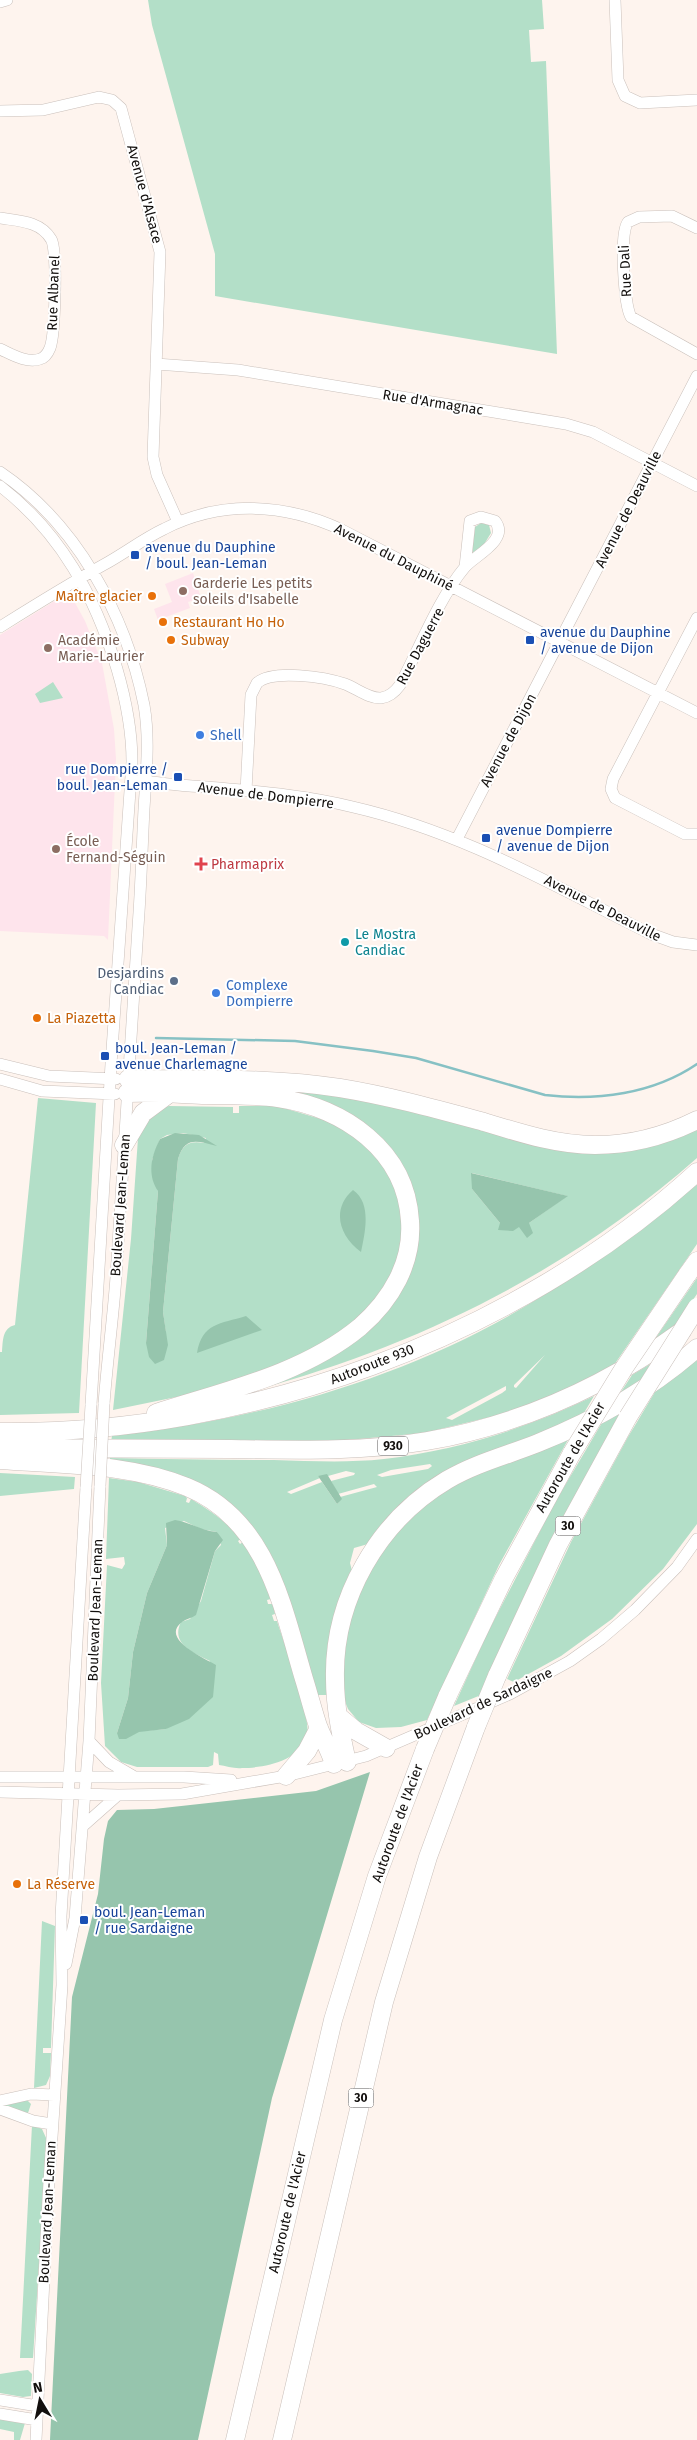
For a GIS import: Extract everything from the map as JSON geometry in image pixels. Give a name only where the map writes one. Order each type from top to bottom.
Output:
[{"type":"highway","points":[[122,1089],[283,1082],[337,1088],[415,1103],[550,1140],[579,1144],[605,1145],[643,1140],[697,1120]]},
{"type":"highway","points":[[107,1428],[264,1378],[330,1348],[358,1328],[386,1300],[397,1282],[408,1253],[410,1220],[402,1182],[385,1153],[355,1126],[322,1110],[278,1098],[122,1089]]},
{"type":"highway","points":[[124,1146],[143,1113],[170,1093]]},
{"type":"highway","name":"Autoroute 930","points":[[0,1432],[107,1428],[179,1418],[268,1399],[349,1374],[422,1345],[505,1305],[576,1264],[645,1215],[697,1172]]},
{"type":"highway","name":"Autoroute de l'Acier","points":[[235,2440],[333,2020],[377,1876],[425,1748],[447,1697],[504,1578],[572,1453],[624,1368],[692,1268]]},
{"type":"highway","name":"30","points":[[282,2440],[388,1986],[428,1857],[497,1676],[555,1552],[628,1418],[697,1307]]},
{"type":"highway","name":"930","points":[[0,1448],[330,1450],[391,1446],[428,1440],[496,1424],[564,1399],[621,1370],[697,1320]]},
{"type":"highway","points":[[340,1763],[335,1667],[343,1616],[365,1564],[399,1518],[429,1492],[463,1472],[550,1438],[611,1408],[663,1376],[697,1348]]},
{"type":"highway","points":[[0,1460],[92,1467],[144,1475],[187,1487],[221,1507],[249,1534],[270,1570],[319,1728],[340,1763]]},
{"type":"highway","points":[[338,1716],[356,1731],[386,1748]]},
{"type":"highway","points":[[286,1776],[307,1751],[319,1728]]},
{"type":"street","points":[[0,2],[7,0]]},
{"type":"street","points":[[616,0],[618,80],[625,96],[640,102],[697,100]]},
{"type":"street","name":"Avenue d'Alsace","points":[[0,110],[43,110],[99,97],[112,100],[121,108],[160,252],[153,463],[178,522]]},
{"type":"street","name":"Rue Dali","points":[[697,228],[672,216],[638,217],[628,222],[623,234],[626,306],[631,317],[697,354]]},
{"type":"street","name":"Rue Albanel","points":[[0,218],[27,222],[40,228],[51,239],[56,256],[52,337],[48,352],[40,359],[28,360],[0,349]]},
{"type":"street","name":"Rue d'Armagnac","points":[[156,364],[238,370],[566,424],[593,432],[697,486]]},
{"type":"street","name":"Avenue de Deauville","points":[[559,642],[697,376]]},
{"type":"street","name":"Boulevard Jean-Leman","points":[[0,472],[32,496],[49,512],[72,541],[91,570],[117,621],[138,681],[146,725],[146,781],[122,1089],[91,1405],[61,1916],[62,1985],[52,2124],[36,2440]]},
{"type":"street","name":"Boulevard Jean-Leman","points":[[0,486],[54,539],[80,577],[103,627],[127,704],[132,734],[131,778],[110,1078],[122,1089],[124,1146],[104,1404],[87,1777],[75,1918],[62,1985]]},
{"type":"street","name":"Avenue du Dauphiné","points":[[0,627],[91,570],[178,522],[210,512],[235,508],[265,508],[295,513],[335,527],[697,713]]},
{"type":"street","points":[[452,587],[465,567]]},
{"type":"street","name":"Rue Daguerre","points":[[246,790],[251,695],[257,683],[273,675],[319,678],[345,684],[373,697],[382,698],[390,695],[400,685],[452,587]]},
{"type":"street","points":[[697,618],[613,779],[612,792],[615,798],[685,834],[697,834]]},
{"type":"street","name":"Avenue de Dijon","points":[[457,838],[559,642]]},
{"type":"street","name":"Avenue de Dompierre","points":[[131,778],[246,790],[353,806],[457,838]]},
{"type":"street","name":"Avenue de Deauville","points":[[457,838],[527,870],[651,934],[673,942],[697,944]]},
{"type":"street","points":[[0,1064],[49,1076],[110,1078],[122,1089]]},
{"type":"street","points":[[0,1079],[42,1091],[122,1089]]},
{"type":"street","name":"Boulevard de Sardaigne","points":[[0,1792],[68,1792],[118,1795],[182,1794],[286,1776],[340,1763],[386,1748],[522,1688],[579,1655],[606,1636],[640,1606],[677,1566],[697,1539]]},
{"type":"street","points":[[89,1740],[109,1762],[135,1777]]},
{"type":"street","name":"Boulevard de Sardaigne","points":[[0,1777],[135,1777],[253,1781]]},
{"type":"street","points":[[83,1826],[118,1795]]},
{"type":"street","points":[[0,2101],[31,2094],[54,2095]]},
{"type":"street","points":[[0,2109],[32,2121],[52,2124]]},
{"type":"street","points":[[0,2400],[38,2406]]},
{"type":"street","points":[[0,2414],[37,2420]]},
{"type":"shaded area","name":"Garderie Les petits soleils d'Isabelle","points":[[193,573],[201,598],[188,602],[190,608],[158,620],[154,609],[172,602],[165,584]]},
{"type":"shaded area","name":"École Fernand-Séguin","points":[[69,592],[85,621],[102,663],[114,729],[116,759],[108,940],[104,936],[0,931],[0,635]]},
{"type":"green space","points":[[148,0],[542,0],[544,29],[529,30],[531,62],[546,61],[557,354],[215,296],[215,254],[152,25]]},
{"type":"green space","points":[[481,523],[489,525],[491,533],[483,546],[472,553],[475,527]]},
{"type":"green space","points":[[53,682],[63,698],[40,703],[35,694]]},
{"type":"green space","points":[[291,1087],[344,1093],[545,1145],[697,1127],[697,1158],[646,1200],[594,1238],[539,1272],[483,1303],[365,1355],[304,1376],[241,1394],[321,1359],[412,1261],[392,1153],[270,1092]],"holes":[[[472,1173],[567,1196],[529,1223],[519,1227],[500,1223],[472,1189]]]},
{"type":"green space","points":[[38,1098],[96,1103],[79,1413],[0,1415],[0,1352],[2,1352],[5,1332],[15,1325]]},
{"type":"green space","points":[[169,1106],[233,1107],[233,1113],[239,1113],[239,1106],[277,1106],[341,1125],[378,1155],[398,1190],[404,1240],[394,1275],[359,1319],[324,1344],[278,1366],[191,1394],[113,1410],[131,1239],[138,1138],[146,1119],[161,1108]],"holes":[[[183,1133],[206,1138],[204,1143],[194,1142],[184,1147],[178,1159],[163,1312],[166,1333],[146,1343],[158,1191],[152,1160],[160,1139],[167,1135]]]},
{"type":"green space","points":[[175,1133],[199,1135],[217,1146],[198,1142],[188,1143],[178,1159],[163,1312],[168,1345],[164,1360],[155,1364],[149,1357],[146,1343],[158,1191],[151,1172],[154,1152],[160,1139]]},
{"type":"green space","points":[[471,1173],[568,1196],[529,1223],[533,1233],[527,1238],[519,1227],[513,1231],[498,1230],[500,1223],[472,1189]]},
{"type":"green space","points":[[697,1181],[697,1244],[614,1365],[579,1384],[507,1413],[424,1433],[337,1441],[111,1442],[112,1436],[173,1428],[233,1417],[294,1402],[353,1384],[411,1363],[467,1338],[522,1308],[574,1275]],"holes":[[[545,1355],[516,1388],[514,1387],[514,1385]],[[506,1386],[506,1390],[502,1393],[452,1420],[446,1418]]]},
{"type":"green space","points":[[353,1190],[363,1202],[365,1210],[366,1219],[361,1252],[347,1238],[340,1222],[342,1205],[346,1197]]},
{"type":"green space","points":[[697,1278],[697,1294],[675,1326],[655,1339]]},
{"type":"green space","points":[[246,1316],[262,1330],[197,1353],[199,1343],[208,1330],[220,1323]]},
{"type":"green space","points":[[697,1359],[697,1524],[663,1569],[612,1619],[561,1656],[514,1682],[507,1679],[571,1542],[628,1437],[658,1387]]},
{"type":"green space","points":[[652,1363],[639,1385],[617,1398],[632,1375]]},
{"type":"green space","points":[[594,1396],[581,1418],[486,1456],[368,1544],[354,1548],[350,1563],[352,1571],[328,1695],[318,1695],[275,1563],[259,1537],[235,1509],[110,1465],[110,1458],[329,1461],[384,1459],[466,1444],[518,1428]],"holes":[[[430,1464],[432,1466],[428,1469],[382,1477],[377,1475],[391,1470]],[[346,1471],[355,1473],[354,1475],[331,1481],[338,1494],[374,1484],[377,1487],[340,1497],[341,1499],[337,1504],[322,1482],[291,1494],[287,1492],[320,1478],[318,1476],[328,1476]]]},
{"type":"green space","points":[[624,1409],[481,1695],[454,1706],[487,1634],[554,1504],[603,1421]]},
{"type":"green space","points":[[569,1438],[499,1565],[427,1720],[401,1727],[376,1728],[359,1722],[348,1709],[344,1699],[342,1668],[352,1605],[390,1537],[426,1502],[466,1479]]},
{"type":"green space","points":[[0,1473],[75,1477],[74,1489],[0,1496]]},
{"type":"green space","points":[[327,1474],[342,1499],[337,1504],[318,1476]]},
{"type":"green space","points":[[109,1478],[138,1482],[185,1496],[187,1498],[186,1502],[189,1503],[191,1499],[230,1527],[241,1539],[238,1541],[240,1544],[243,1542],[256,1563],[271,1599],[267,1600],[268,1604],[273,1604],[275,1614],[272,1615],[274,1621],[277,1621],[302,1697],[307,1736],[297,1752],[280,1761],[251,1768],[219,1765],[218,1754],[214,1752],[213,1765],[208,1767],[137,1767],[121,1762],[105,1746],[101,1683],[107,1565],[122,1569],[125,1564],[124,1557],[106,1559]],"holes":[[[184,1521],[201,1529],[217,1532],[221,1545],[215,1551],[201,1601],[190,1619],[181,1622],[178,1630],[181,1642],[185,1647],[210,1661],[166,1729],[117,1733],[128,1698],[133,1652],[147,1593],[167,1545],[165,1528]]]},
{"type":"green space","points":[[175,1520],[217,1532],[223,1540],[215,1551],[196,1615],[182,1622],[176,1628],[176,1635],[187,1648],[216,1665],[213,1697],[189,1719],[166,1729],[139,1732],[126,1739],[119,1739],[117,1733],[128,1698],[133,1652],[147,1593],[167,1545],[166,1523]]},
{"type":"green space","points":[[370,1772],[272,2098],[198,2440],[50,2440],[72,1997],[98,1894],[104,1839],[108,1821],[117,1810],[154,1809],[316,1791]]},
{"type":"green space","points":[[42,1921],[55,1926],[51,2048],[43,2048],[43,2053],[51,2053],[50,2076],[46,2085],[34,2088]]},
{"type":"green space","points":[[27,2100],[31,2104],[28,2113],[5,2106],[5,2104]]},
{"type":"green space","points":[[32,2125],[42,2129],[47,2140],[33,2358],[20,2358]]},
{"type":"green space","points":[[28,2370],[32,2374],[31,2396],[23,2397],[0,2393],[0,2374]]},
{"type":"green space","points":[[0,2418],[25,2423],[20,2440],[14,2440],[14,2432],[0,2429]]},
{"type":"waterway","points":[[156,1038],[295,1041],[373,1051],[416,1058],[545,1095],[565,1097],[604,1096],[643,1089],[680,1074],[697,1064]]},
{"type":"place","name":"avenue du Dauphine / boul. Jean-Leman","points":[[135,555]]},
{"type":"place","name":"Garderie Les petits soleils d'Isabelle","points":[[183,591]]},
{"type":"place","name":"Maître glacier","points":[[152,596]]},
{"type":"place","name":"Restaurant Ho Ho","points":[[163,622]]},
{"type":"place","name":"Subway","points":[[171,640]]},
{"type":"place","name":"avenue du Dauphine / avenue de Dijon","points":[[530,640]]},
{"type":"place","name":"Académie Marie-Laurier","points":[[48,648]]},
{"type":"place","name":"Shell","points":[[200,735]]},
{"type":"place","name":"rue Dompierre / boul. Jean-Leman","points":[[178,777]]},
{"type":"place","name":"avenue Dompierre / avenue de Dijon","points":[[486,838]]},
{"type":"place","name":"École Fernand-Séguin","points":[[56,849]]},
{"type":"place","name":"Pharmaprix","points":[[201,864]]},
{"type":"place","name":"Le Mostra Candiac","points":[[345,942]]},
{"type":"place","name":"Desjardins Candiac","points":[[174,981]]},
{"type":"place","name":"Complexe Dompierre","points":[[216,993]]},
{"type":"place","name":"La Piazetta","points":[[37,1018]]},
{"type":"place","name":"boul. Jean-Leman / avenue Charlemagne","points":[[105,1056]]},
{"type":"place","name":"La Réserve","points":[[17,1884]]},
{"type":"place","name":"boul. Jean-Leman / rue Sardaigne","points":[[84,1920]]}]
